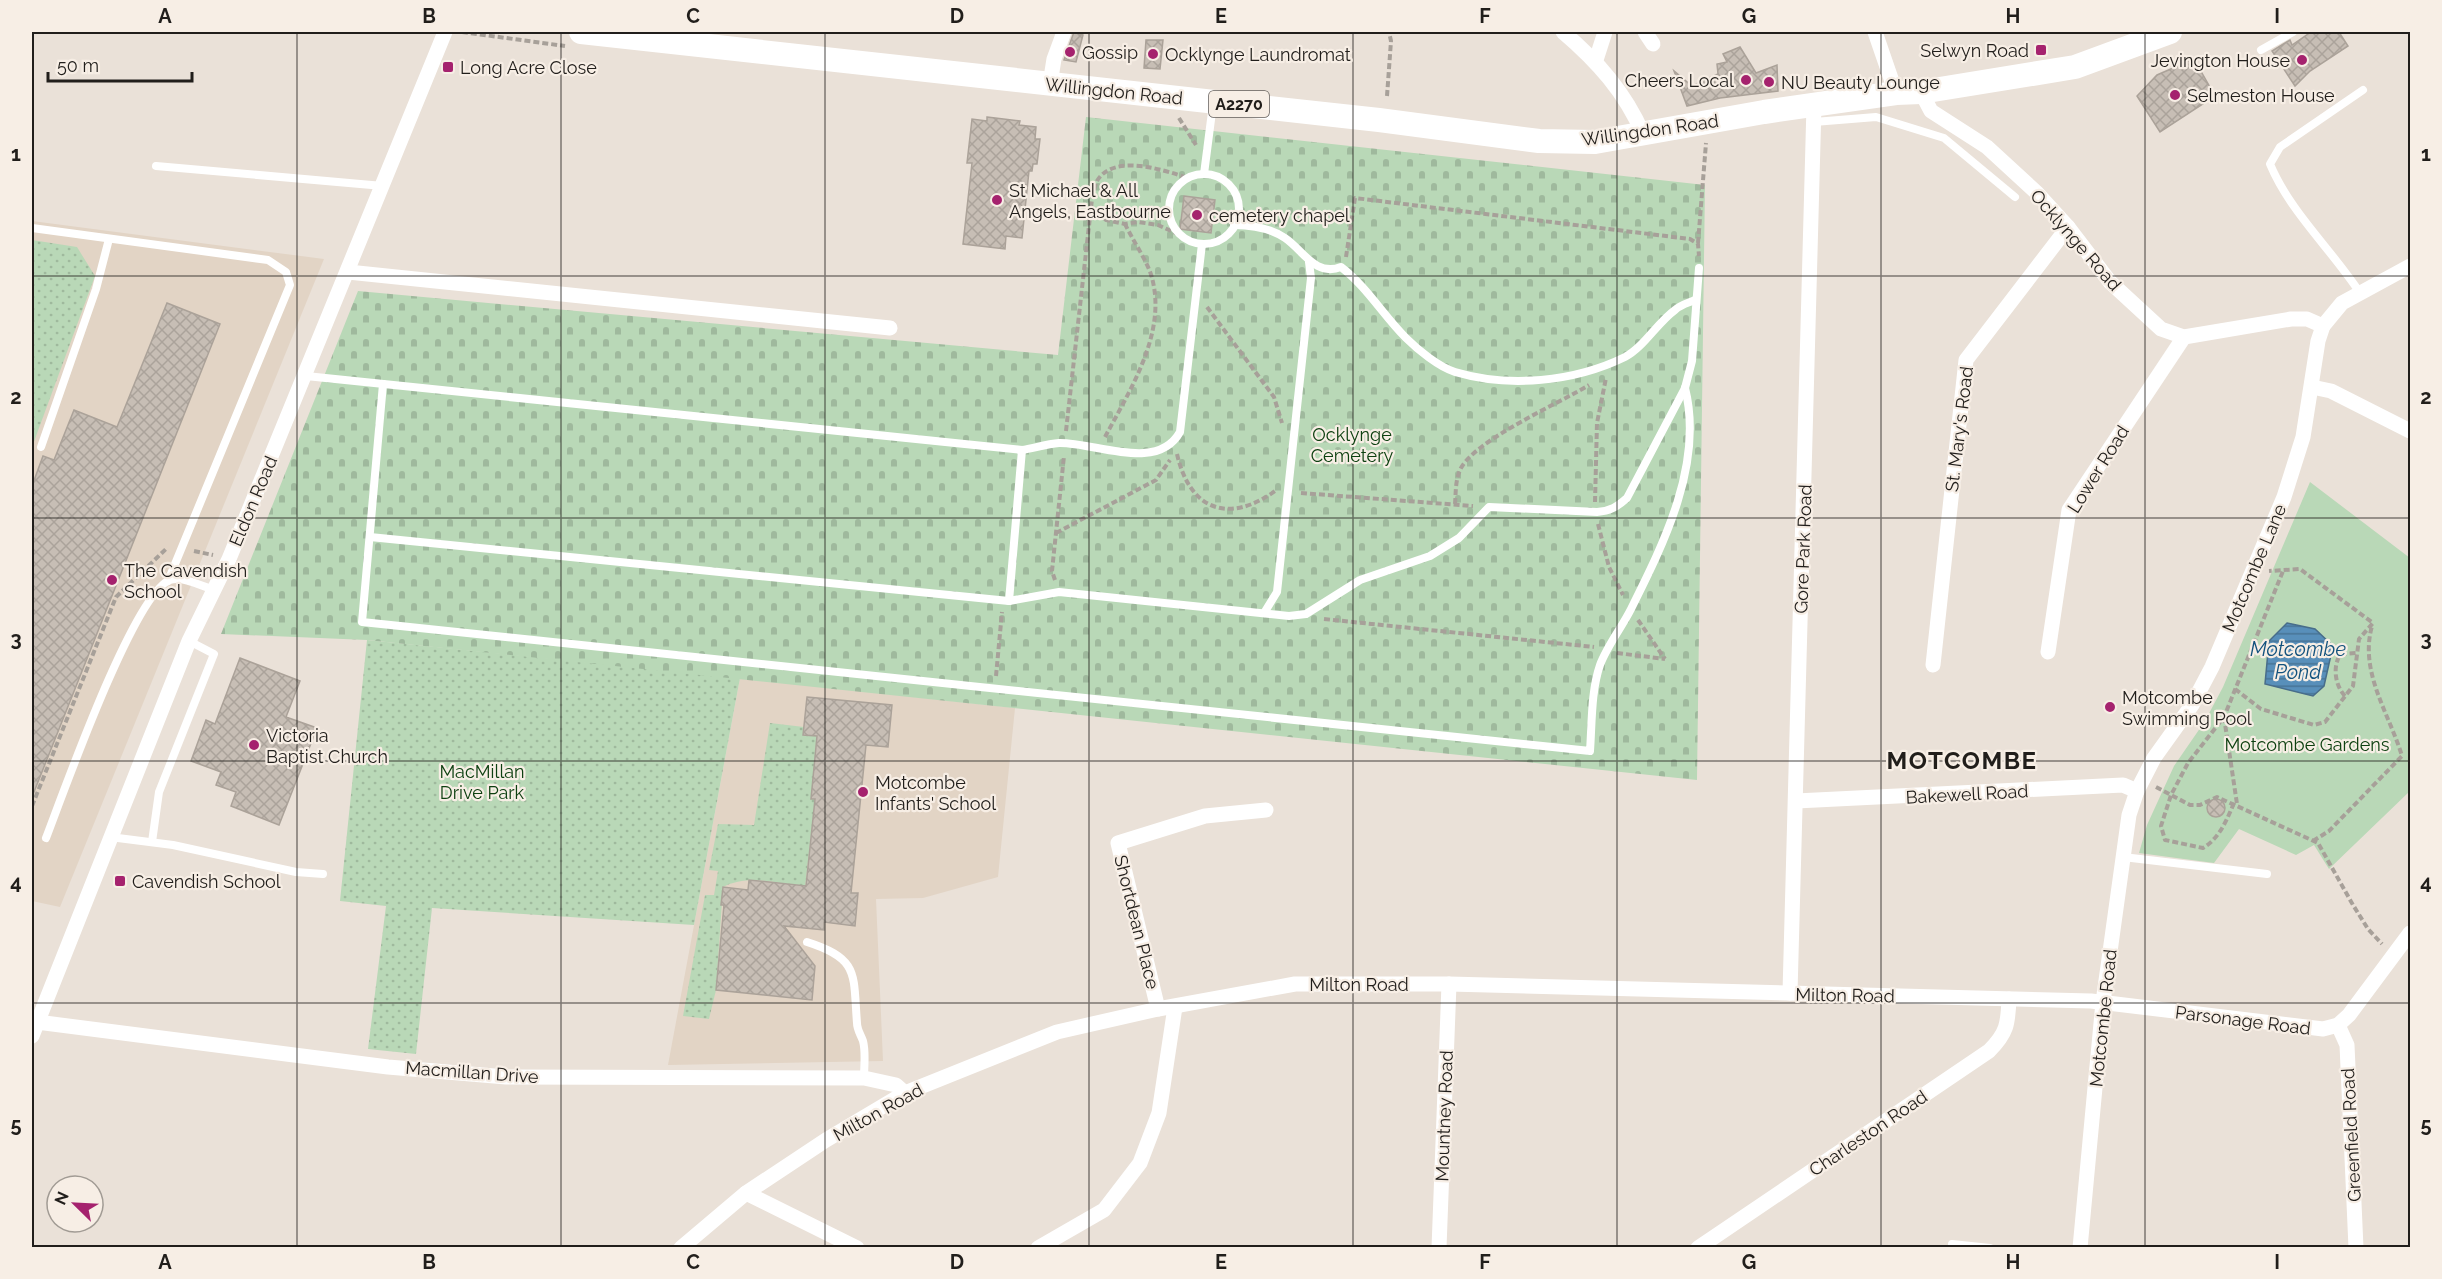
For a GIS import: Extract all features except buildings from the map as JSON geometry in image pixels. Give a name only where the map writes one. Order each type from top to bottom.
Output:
[{"type":"main road","name":"Willingdon Road","points":[[581,32],[1214,101],[1539,141],[1595,142],[1708,123],[1814,114],[1896,93]]},
{"type":"main road","name":"A2270","points":[[1896,93],[1921,92],[2075,67],[2170,32]]},
{"type":"street","name":"Eldon Road","points":[[34,1029],[189,641],[214,590],[306,376],[445,32]]},
{"type":"street","points":[[1050,84],[1054,59],[1064,32]]},
{"type":"street","points":[[1563,32],[1596,60],[1619,89],[1643,134]]},
{"type":"street","points":[[1596,60],[1605,32]]},
{"type":"street","points":[[1875,32],[1896,93]]},
{"type":"street","name":"Ocklynge Road","points":[[1921,92],[1931,111],[1987,147],[2037,192],[2068,227],[2110,282],[2161,329],[2184,337]]},
{"type":"street","name":"Gore Park Road","points":[[1790,993],[1814,114]]},
{"type":"street","name":"St. Mary's Road","points":[[1932,665],[1966,360],[2068,227]]},
{"type":"street","points":[[2184,337],[2291,319],[2307,319],[2324,326],[2342,303],[2410,266]]},
{"type":"street","points":[[348,272],[890,328]]},
{"type":"street","name":"Motcombe Lane","points":[[2140,785],[2192,705],[2207,676],[2295,469],[2312,387],[2318,341],[2324,326]]},
{"type":"street","name":"Lower Road","points":[[2048,652],[2069,510],[2184,337]]},
{"type":"street","points":[[2312,387],[2331,391],[2410,431]]},
{"type":"street","name":"Bakewell Road","points":[[1796,801],[2140,785]]},
{"type":"street","name":"Motcombe Road","points":[[2080,1248],[2103,1002],[2129,815],[2140,785]]},
{"type":"street","name":"Shortdean Place","points":[[1158,1009],[1118,843],[1204,816],[1266,810]]},
{"type":"street","name":"Parsonage Road","points":[[2103,1002],[2323,1029],[2337,1025],[2349,1015],[2410,933]]},
{"type":"street","name":"Milton Road","points":[[681,1248],[746,1193],[826,1140],[906,1093],[1057,1032],[1158,1009],[1294,984],[1449,984],[2103,1002]]},
{"type":"street","name":"Mountney Road","points":[[1439,1248],[1449,984]]},
{"type":"street","name":"Charleston Road","points":[[1698,1248],[1989,1051],[2004,1036],[2009,999]]},
{"type":"street","points":[[1038,1248],[1104,1210],[1140,1163],[1159,1113],[1175,1007]]},
{"type":"street","name":"Greenfield Road","points":[[2337,1025],[2347,1045],[2356,1248]]},
{"type":"street","name":"Macmillan Drive","points":[[34,1029],[388,1067],[506,1077],[864,1078],[896,1084],[906,1093]]},
{"type":"street","points":[[746,1193],[857,1248]]},
{"type":"lane","points":[[2261,50],[2293,32]]},
{"type":"lane","points":[[2360,293],[2323,247],[2276,178],[2270,164],[2280,147],[2363,90]]},
{"type":"lane","points":[[1204,174],[1214,101]]},
{"type":"lane","points":[[1814,114],[1876,117],[1944,138],[2015,197]]},
{"type":"lane","points":[[156,166],[383,186]]},
{"type":"lane","points":[[1204,174],[1225,180],[1233,189],[1239,210],[1234,225],[1223,238],[1202,244],[1180,235],[1172,225],[1169,202],[1174,191],[1187,178],[1204,174]]},
{"type":"lane","points":[[1234,225],[1257,227],[1285,238],[1308,262],[1334,270],[1341,267],[1368,293],[1406,338],[1453,371],[1491,379],[1521,381],[1553,379],[1610,363],[1628,356],[1676,309],[1695,300]]},
{"type":"lane","points":[[32,228],[268,260],[286,272],[290,285],[168,580],[152,595],[127,637],[46,838]]},
{"type":"lane","points":[[41,447],[96,289],[109,239]]},
{"type":"lane","points":[[306,376],[1022,450],[1065,444],[1119,453],[1157,451],[1174,442],[1180,432],[1202,244]]},
{"type":"lane","points":[[1264,614],[1277,592],[1311,278],[1308,262]]},
{"type":"lane","points":[[370,537],[1009,601],[1059,592],[1264,614],[1289,616],[1306,614],[1360,580],[1430,556],[1459,538],[1489,507],[1597,512],[1608,511],[1619,506],[1627,498],[1686,388],[1692,361],[1699,268]]},
{"type":"lane","points":[[383,384],[362,622],[1590,751],[1595,689],[1600,664],[1648,574],[1685,480],[1691,410],[1686,388]]},
{"type":"lane","points":[[1009,601],[1022,450]]},
{"type":"lane","points":[[168,580],[178,579],[214,590]]},
{"type":"lane","points":[[152,842],[159,792],[214,654],[189,641]]},
{"type":"lane","points":[[109,837],[152,842],[296,872],[323,874]]},
{"type":"lane","points":[[2123,857],[2267,874]]},
{"type":"lane","points":[[807,942],[833,950],[845,961],[853,974],[857,1028],[864,1043],[864,1078]]},
{"type":"lane","points":[[1952,1244],[1990,1248]]},
{"type":"path","points":[[1387,96],[1391,41],[1389,32]]},
{"type":"path","points":[[1699,268],[1698,244],[1708,123]]},
{"type":"path","points":[[1059,592],[1053,571],[1056,533],[1091,206],[1098,179],[1107,172],[1127,165],[1154,168],[1187,178]]},
{"type":"path","points":[[1341,267],[1346,262],[1355,198],[1690,239],[1698,244]]},
{"type":"path","points":[[1091,206],[1106,220],[1125,224],[1138,222],[1158,225],[1180,235]]},
{"type":"path","points":[[1098,449],[1149,347],[1156,311],[1152,276],[1125,224]]},
{"type":"path","points":[[1196,292],[1274,397],[1281,421],[1293,441]]},
{"type":"path","points":[[1455,504],[1456,480],[1462,466],[1472,455],[1506,431],[1593,383],[1610,363]]},
{"type":"path","points":[[1056,533],[1156,480],[1172,456],[1174,442]]},
{"type":"path","points":[[1174,442],[1180,467],[1190,488],[1202,500],[1217,508],[1239,510],[1260,502],[1290,477]]},
{"type":"path","points":[[1288,492],[1489,507]]},
{"type":"path","points":[[2253,571],[2300,569],[2373,623]]},
{"type":"path","points":[[2224,717],[2236,804],[2218,834],[2203,848],[2164,840],[2161,826],[2171,795],[2188,763],[2224,717],[2283,571]]},
{"type":"path","points":[[995,688],[1002,607],[1009,601]]},
{"type":"path","points":[[1306,614],[1318,618],[1610,649],[1614,653],[1665,659]]},
{"type":"path","points":[[2235,689],[2261,709],[2314,725],[2325,722],[2353,686],[2359,639],[2373,623]]},
{"type":"path","points":[[2313,841],[2329,831],[2402,756],[2394,729],[2371,679],[2368,641],[2373,623]]},
{"type":"path","points":[[2345,696],[2336,683],[2338,657],[2341,654],[2357,653]]},
{"type":"path","points":[[2140,785],[2171,795],[2190,805],[2200,805],[2217,797],[2313,841],[2328,859],[2368,929],[2394,954]]},
{"type":"shaded area","name":"The Cavendish School","points":[[32,221],[324,259],[60,907],[32,901]]},
{"type":"shaded area","name":"Motcombe Infants' School","points":[[740,678],[1015,708],[998,877],[923,898],[876,899],[883,1061],[668,1065]]},
{"type":"green space","name":"Ocklynge Cemetery","points":[[1086,117],[1705,185],[1697,780],[367,640],[221,634],[358,291],[1058,355]]},
{"type":"green space","points":[[32,240],[77,247],[95,276],[32,447]]},
{"type":"green space","name":"Motcombe Gardens","points":[[2310,482],[2410,558],[2410,791],[2329,869],[2314,845],[2296,855],[2239,829],[2214,863],[2139,853],[2147,825],[2174,766],[2205,721],[2223,687]]},
{"type":"green space","name":"MacMillan Drive Park","points":[[367,640],[740,678],[694,925],[432,908],[416,1054],[368,1049],[386,906],[340,901]]},
{"type":"green space","points":[[770,723],[804,727],[803,735],[817,736],[811,798],[815,799],[805,888],[753,880],[723,887],[716,990],[709,1019],[683,1016],[705,895],[714,895],[718,871],[709,870],[718,824],[754,825]]},
{"type":"water","name":"Motcombe Pond","points":[[2287,623],[2315,629],[2333,646],[2324,686],[2313,696],[2265,684],[2269,641]]},
{"type":"place","name":"Selwyn Road","points":[[2041,50]]},
{"type":"place","name":"Gossip","points":[[1070,52]]},
{"type":"place","name":"Ocklynge Laundromat","points":[[1153,54]]},
{"type":"place","name":"Jevington House","points":[[2302,60]]},
{"type":"place","name":"Long Acre Close","points":[[448,67]]},
{"type":"place","name":"Cheers Local","points":[[1746,80]]},
{"type":"place","name":"NU Beauty Lounge","points":[[1769,82]]},
{"type":"place","name":"Selmeston House","points":[[2175,95]]},
{"type":"place","name":"St Michael & All Angels, Eastbourne","points":[[997,200]]},
{"type":"place","name":"cemetery chapel","points":[[1197,215]]},
{"type":"place","name":"The Cavendish School","points":[[112,580]]},
{"type":"place","name":"Motcombe Swimming Pool","points":[[2110,707]]},
{"type":"place","name":"Victoria Baptist Church","points":[[254,745]]},
{"type":"place","name":"Motcombe Infants' School","points":[[863,792]]},
{"type":"place","name":"Cavendish School","points":[[120,881]]},
{"type":"district","name":"MOTCOMBE","points":[[1962,760]]}]
